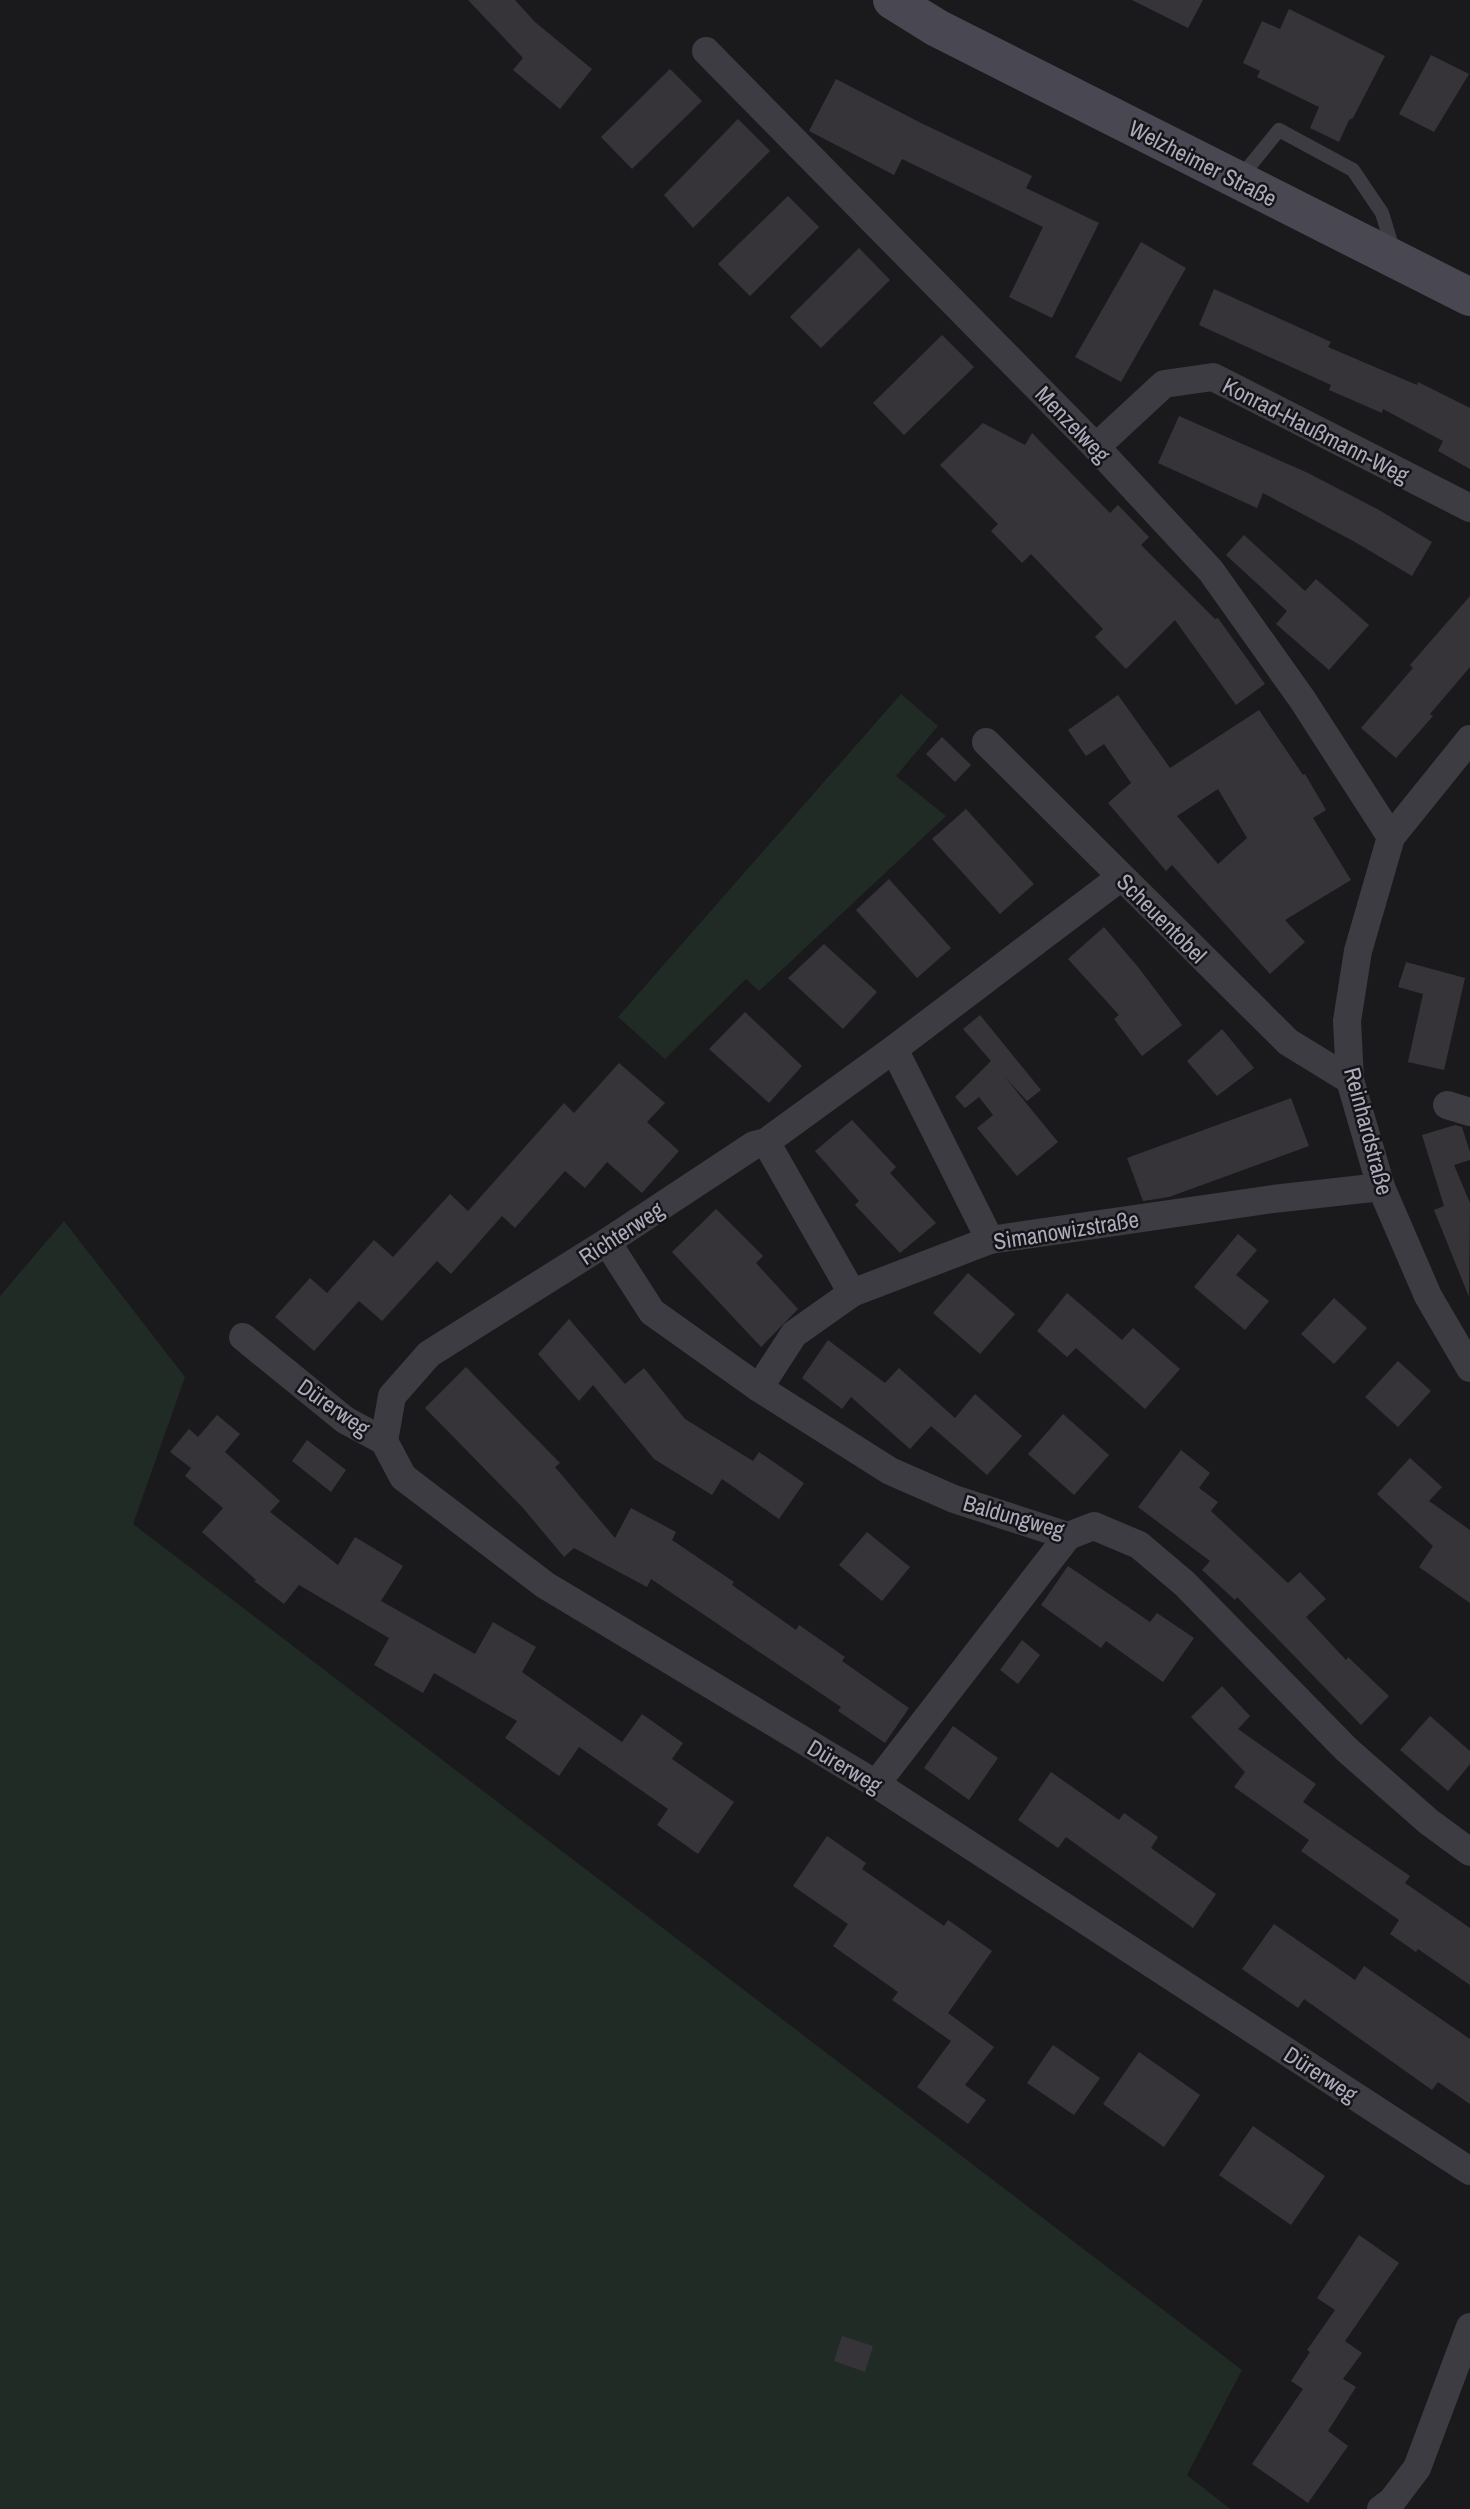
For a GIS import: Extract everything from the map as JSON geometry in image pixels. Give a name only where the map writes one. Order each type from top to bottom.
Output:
[{"type":"main road","name":"Welzheimer Straße","points":[[865,0],[937,28]]},
{"type":"main road","name":"Welzheimer Straße","points":[[892,0],[937,28],[1470,297]]},
{"type":"street","name":"Menzelweg","points":[[706,51],[1096,447],[1211,572],[1302,699],[1391,837]]},
{"type":"street","name":"Konrad-Haußmann-Weg","points":[[1096,447],[1164,384],[1213,377],[1470,508]]},
{"type":"street","name":"Reinhardstraße","points":[[1470,739],[1391,837],[1358,951],[1347,1021],[1350,1080],[1381,1187],[1428,1296],[1470,1368]]},
{"type":"street","name":"Scheuentobel","points":[[986,743],[1288,1042],[1350,1080]]},
{"type":"street","name":"Richterweg","points":[[384,1441],[392,1396],[429,1354],[754,1145],[766,1142],[1121,877]]},
{"type":"street","points":[[894,1049],[990,1240]]},
{"type":"street","points":[[766,1142],[852,1293]]},
{"type":"street","name":"Simanowizstraße","points":[[759,1388],[794,1334],[852,1293],[990,1240],[1273,1199],[1381,1187]]},
{"type":"street","name":"Baldungweg","points":[[607,1242],[652,1312],[759,1388],[890,1471],[954,1499],[1068,1536],[1094,1526],[1139,1545],[1185,1584],[1346,1749],[1429,1822],[1470,1852]]},
{"type":"street","name":"Dürerweg","points":[[243,1337],[345,1420],[384,1441],[403,1477],[545,1586],[876,1784],[1470,2171]]},
{"type":"street","points":[[876,1784],[1068,1536]]},
{"type":"street","points":[[1381,2509],[1392,2501],[1417,2468],[1470,2327]]},
{"type":"lane","points":[[1238,181],[1279,130],[1353,170],[1382,213],[1390,239],[1388,256]]},
{"type":"shaded area","points":[[901,694],[938,726],[896,776],[946,816],[759,991],[746,979],[665,1059],[618,1017]]},
{"type":"shaded area","points":[[64,1221],[185,1377],[133,1524],[1242,2370],[1187,2475],[1230,2509],[0,2509],[0,1296]]},
{"type":"building","points":[[468,0],[515,0],[535,22],[592,69],[560,109],[513,70],[523,58]]},
{"type":"building","points":[[1132,0],[1203,0],[1188,28]]},
{"type":"building","points":[[1289,9],[1385,56],[1339,142],[1310,128],[1319,107],[1257,77],[1260,71],[1243,63],[1262,21],[1280,29]]},
{"type":"building","points":[[1431,55],[1469,74],[1434,132],[1399,114]]},
{"type":"building","points":[[670,69],[702,101],[632,169],[601,137]]},
{"type":"building","points":[[836,79],[1032,176],[1026,188],[1099,223],[1052,318],[1009,297],[1043,227],[902,159],[894,175],[809,131]]},
{"type":"building","points":[[738,119],[770,151],[693,228],[664,195]]},
{"type":"building","points":[[788,196],[819,227],[750,296],[718,264]]},
{"type":"building","points":[[1141,242],[1186,268],[1121,382],[1075,357]]},
{"type":"building","points":[[859,248],[890,280],[821,348],[790,317]]},
{"type":"building","points":[[1214,289],[1331,342],[1328,347],[1417,385],[1418,382],[1470,408],[1470,469],[1438,451],[1443,441],[1383,409],[1382,413],[1329,390],[1331,385],[1199,325]]},
{"type":"building","points":[[942,335],[974,367],[904,435],[873,403]]},
{"type":"building","points":[[1179,416],[1308,473],[1379,510],[1432,542],[1412,576],[1263,493],[1257,508],[1158,463]]},
{"type":"building","points":[[983,423],[1025,445],[1032,433],[1110,513],[1118,505],[1149,537],[1141,545],[1215,619],[1218,618],[1265,684],[1236,705],[1175,620],[1126,669],[1095,637],[1103,629],[1031,554],[1022,563],[991,531],[998,524],[940,465]]},
{"type":"building","points":[[1244,535],[1305,591],[1316,579],[1369,625],[1329,670],[1276,624],[1287,611],[1226,555]]},
{"type":"building","points":[[1470,596],[1470,667],[1430,714],[1433,716],[1396,758],[1361,728],[1413,668],[1410,665]]},
{"type":"building","points":[[1118,695],[1170,768],[1259,710],[1303,775],[1305,774],[1326,810],[1313,818],[1351,880],[1285,920],[1305,942],[1270,974],[1172,865],[1166,871],[1108,803],[1131,783],[1104,744],[1086,756],[1068,730]],"holes":[[[1218,789],[1247,838],[1218,864],[1177,816]]]},
{"type":"building","points":[[942,737],[971,765],[955,782],[926,754]]},
{"type":"building","points":[[966,809],[1034,884],[1000,914],[932,839]]},
{"type":"building","points":[[889,879],[951,948],[917,978],[856,910]]},
{"type":"building","points":[[1104,927],[1182,1025],[1142,1056],[1114,1019],[1119,1015],[1068,959]]},
{"type":"building","points":[[824,944],[877,992],[843,1029],[788,978]]},
{"type":"building","points":[[1406,962],[1465,978],[1444,1070],[1408,1062],[1423,994],[1398,987]]},
{"type":"building","points":[[745,1012],[802,1066],[769,1103],[709,1049]]},
{"type":"building","points":[[980,1015],[1041,1090],[1027,1101],[1004,1076],[1058,1142],[1017,1176],[977,1128],[993,1115],[979,1097],[965,1108],[955,1097],[991,1061],[963,1029]]},
{"type":"building","points":[[1222,1029],[1254,1068],[1217,1096],[1187,1061]]},
{"type":"building","points":[[619,1063],[665,1103],[647,1122],[679,1151],[642,1193],[607,1162],[585,1188],[565,1171],[515,1228],[502,1216],[451,1274],[437,1261],[382,1321],[359,1301],[314,1351],[275,1317],[310,1278],[327,1293],[374,1240],[393,1257],[450,1194],[468,1211],[564,1103],[574,1113]]},
{"type":"building","points":[[1291,1098],[1309,1146],[1169,1197],[1143,1201],[1127,1158]]},
{"type":"building","points":[[852,1120],[896,1167],[890,1173],[936,1223],[900,1253],[855,1205],[859,1201],[815,1151]]},
{"type":"building","points":[[1455,1125],[1462,1127],[1470,1152],[1470,1160],[1454,1165],[1470,1203],[1469,1297],[1434,1210],[1444,1206],[1422,1135]]},
{"type":"building","points":[[716,1209],[763,1256],[756,1263],[798,1309],[761,1347],[672,1252]]},
{"type":"building","points":[[1238,1234],[1257,1250],[1236,1275],[1269,1301],[1245,1330],[1194,1287]]},
{"type":"building","points":[[968,1273],[1015,1314],[980,1354],[933,1313]]},
{"type":"building","points":[[1067,1293],[1122,1340],[1133,1328],[1180,1369],[1145,1409],[1076,1348],[1067,1357],[1037,1331]]},
{"type":"building","points":[[1334,1298],[1367,1328],[1334,1364],[1301,1334]]},
{"type":"building","points":[[569,1319],[625,1384],[644,1368],[685,1419],[753,1461],[759,1452],[804,1483],[779,1519],[722,1479],[712,1495],[654,1459],[593,1385],[579,1401],[538,1354]]},
{"type":"building","points":[[828,1340],[885,1383],[899,1368],[955,1418],[975,1394],[1022,1436],[987,1475],[931,1426],[910,1449],[851,1397],[842,1409],[802,1378]]},
{"type":"building","points":[[1398,1361],[1431,1391],[1398,1427],[1365,1397]]},
{"type":"building","points":[[466,1367],[560,1463],[555,1467],[615,1538],[631,1508],[676,1532],[672,1540],[734,1582],[732,1585],[796,1630],[799,1625],[845,1657],[842,1661],[909,1708],[885,1743],[838,1711],[841,1707],[651,1579],[647,1587],[574,1548],[564,1557],[523,1508],[425,1408]]},
{"type":"building","points":[[1063,1414],[1109,1455],[1074,1495],[1028,1454]]},
{"type":"building","points":[[217,1415],[240,1434],[225,1452],[280,1501],[270,1512],[338,1565],[355,1537],[403,1566],[381,1601],[475,1654],[493,1622],[536,1647],[522,1672],[622,1742],[642,1714],[683,1743],[672,1759],[734,1802],[698,1854],[657,1825],[668,1809],[579,1747],[559,1776],[505,1738],[517,1721],[434,1673],[423,1693],[374,1665],[389,1638],[299,1585],[284,1604],[254,1581],[256,1580],[202,1532],[223,1508],[185,1476],[191,1468],[170,1452],[189,1429],[198,1437]]},
{"type":"building","points":[[307,1440],[346,1470],[331,1492],[292,1461]]},
{"type":"building","points":[[1181,1450],[1210,1473],[1199,1488],[1218,1502],[1211,1511],[1288,1583],[1300,1572],[1326,1599],[1306,1617],[1346,1660],[1348,1657],[1389,1696],[1361,1725],[1237,1597],[1235,1600],[1202,1570],[1210,1561],[1138,1507]]},
{"type":"building","points":[[1410,1458],[1442,1487],[1429,1501],[1470,1530],[1470,1603],[1419,1567],[1433,1546],[1377,1494]]},
{"type":"building","points":[[867,1532],[910,1567],[882,1601],[839,1565]]},
{"type":"building","points":[[1068,1566],[1150,1622],[1157,1613],[1194,1638],[1163,1682],[1106,1641],[1101,1648],[1041,1605]]},
{"type":"building","points":[[1022,1640],[1040,1655],[1018,1684],[1000,1670]]},
{"type":"building","points":[[1222,1686],[1250,1716],[1238,1729],[1316,1784],[1303,1802],[1410,1876],[1405,1883],[1470,1928],[1470,1985],[1418,1949],[1416,1952],[1390,1934],[1399,1920],[1301,1851],[1309,1840],[1234,1787],[1245,1772],[1191,1717]]},
{"type":"building","points":[[1430,1716],[1470,1751],[1470,1764],[1448,1791],[1400,1750]]},
{"type":"building","points":[[953,1726],[998,1758],[969,1800],[924,1768]]},
{"type":"building","points":[[1051,1772],[1119,1820],[1124,1813],[1158,1837],[1151,1848],[1216,1894],[1193,1928],[1066,1837],[1058,1848],[1018,1820]]},
{"type":"building","points":[[827,1836],[866,1863],[862,1869],[944,1926],[948,1920],[992,1951],[948,2013],[994,2047],[965,2085],[986,2100],[968,2124],[917,2087],[951,2041],[892,2000],[898,1992],[833,1946],[848,1924],[793,1886]]},
{"type":"building","points":[[1274,1924],[1355,1980],[1364,1966],[1470,2039],[1470,2104],[1438,2082],[1432,2090],[1304,1999],[1298,2008],[1242,1969]]},
{"type":"building","points":[[1053,2045],[1100,2078],[1074,2115],[1027,2083]]},
{"type":"building","points":[[1139,2052],[1200,2095],[1164,2147],[1103,2104]]},
{"type":"building","points":[[1253,2126],[1325,2176],[1291,2225],[1219,2175]]},
{"type":"building","points":[[1359,2235],[1399,2263],[1345,2341],[1362,2353],[1343,2379],[1356,2387],[1328,2431],[1348,2446],[1308,2503],[1252,2464],[1303,2389],[1291,2381],[1310,2352],[1307,2350],[1335,2310],[1317,2298]]},
{"type":"building","points":[[842,2336],[873,2346],[865,2372],[834,2361]]}]
